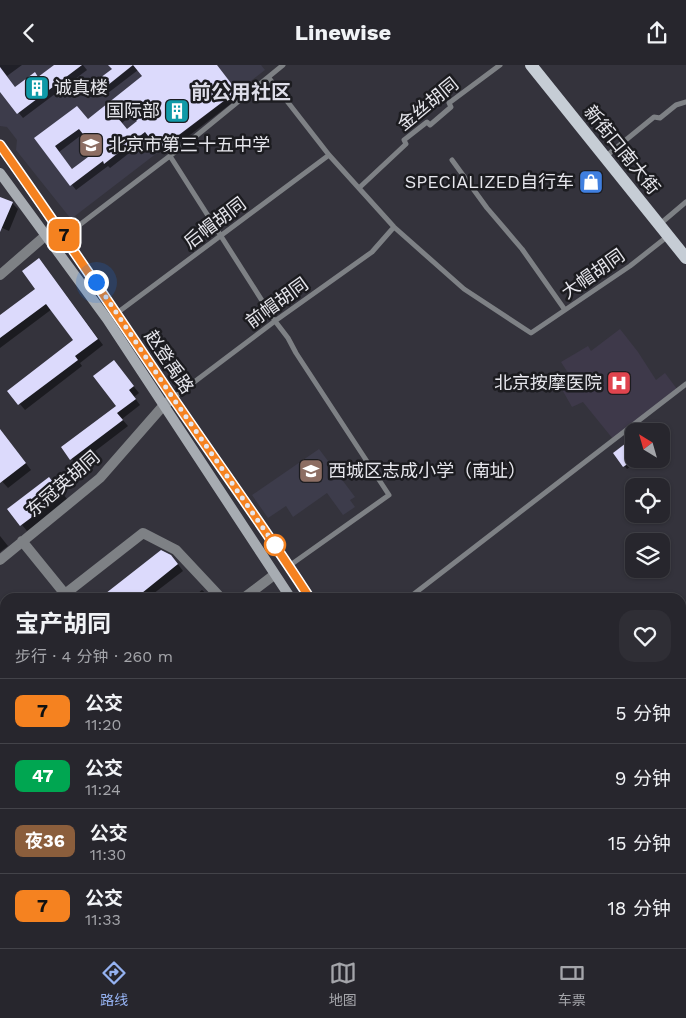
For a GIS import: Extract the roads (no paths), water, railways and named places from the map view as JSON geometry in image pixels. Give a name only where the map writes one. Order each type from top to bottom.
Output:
[{"type":"main road","name":"新街口南大街","points":[[531,65],[686,258]]},
{"type":"main road","name":"赵登禹路","points":[[0,145],[65,236],[307,593]]},
{"type":"main road","name":"赵登禹路","points":[[0,173],[107,319],[287,593]]},
{"type":"street","points":[[0,275],[45,236]]},
{"type":"street","name":"东冠英胡同","points":[[0,560],[100,478],[163,406],[173,398]]},
{"type":"street","points":[[66,593],[143,533],[176,550],[216,593]]},
{"type":"street","points":[[22,541],[60,593]]},
{"type":"street","points":[[250,593],[274,575]]},
{"type":"lane","points":[[65,236],[170,156],[284,65]]},
{"type":"lane","name":"金丝胡同","points":[[359,188],[406,144],[404,140],[427,122],[430,125],[451,107],[449,103],[500,65]]},
{"type":"lane","points":[[269,78],[329,155],[394,227]]},
{"type":"lane","points":[[605,157],[654,117],[660,118],[676,105],[686,101]]},
{"type":"lane","name":"后帽胡同","points":[[117,313],[329,155]]},
{"type":"lane","points":[[170,156],[389,495],[290,566]]},
{"type":"lane","points":[[452,160],[487,207],[522,249],[565,310]]},
{"type":"lane","points":[[660,225],[686,202]]},
{"type":"lane","name":"大帽胡同","points":[[394,227],[464,289],[531,333],[630,266],[668,235]]},
{"type":"lane","name":"前帽胡同","points":[[173,398],[275,321],[372,252],[394,227]]},
{"type":"lane","points":[[415,593],[686,383]]},
{"type":"place","name":"诚真楼","points":[[37,88]]},
{"type":"place","name":"国际部","points":[[177,111]]},
{"type":"place","name":"北京市第三十五中学","points":[[91,145]]},
{"type":"place","name":"SPECIALIZED自行车","points":[[591,182]]},
{"type":"place","name":"北京按摩医院","points":[[619,383]]},
{"type":"place","name":"西城区志成小学（南址）","points":[[311,471]]},
{"type":"district","name":"前公用社区","points":[[241,92]]}]
